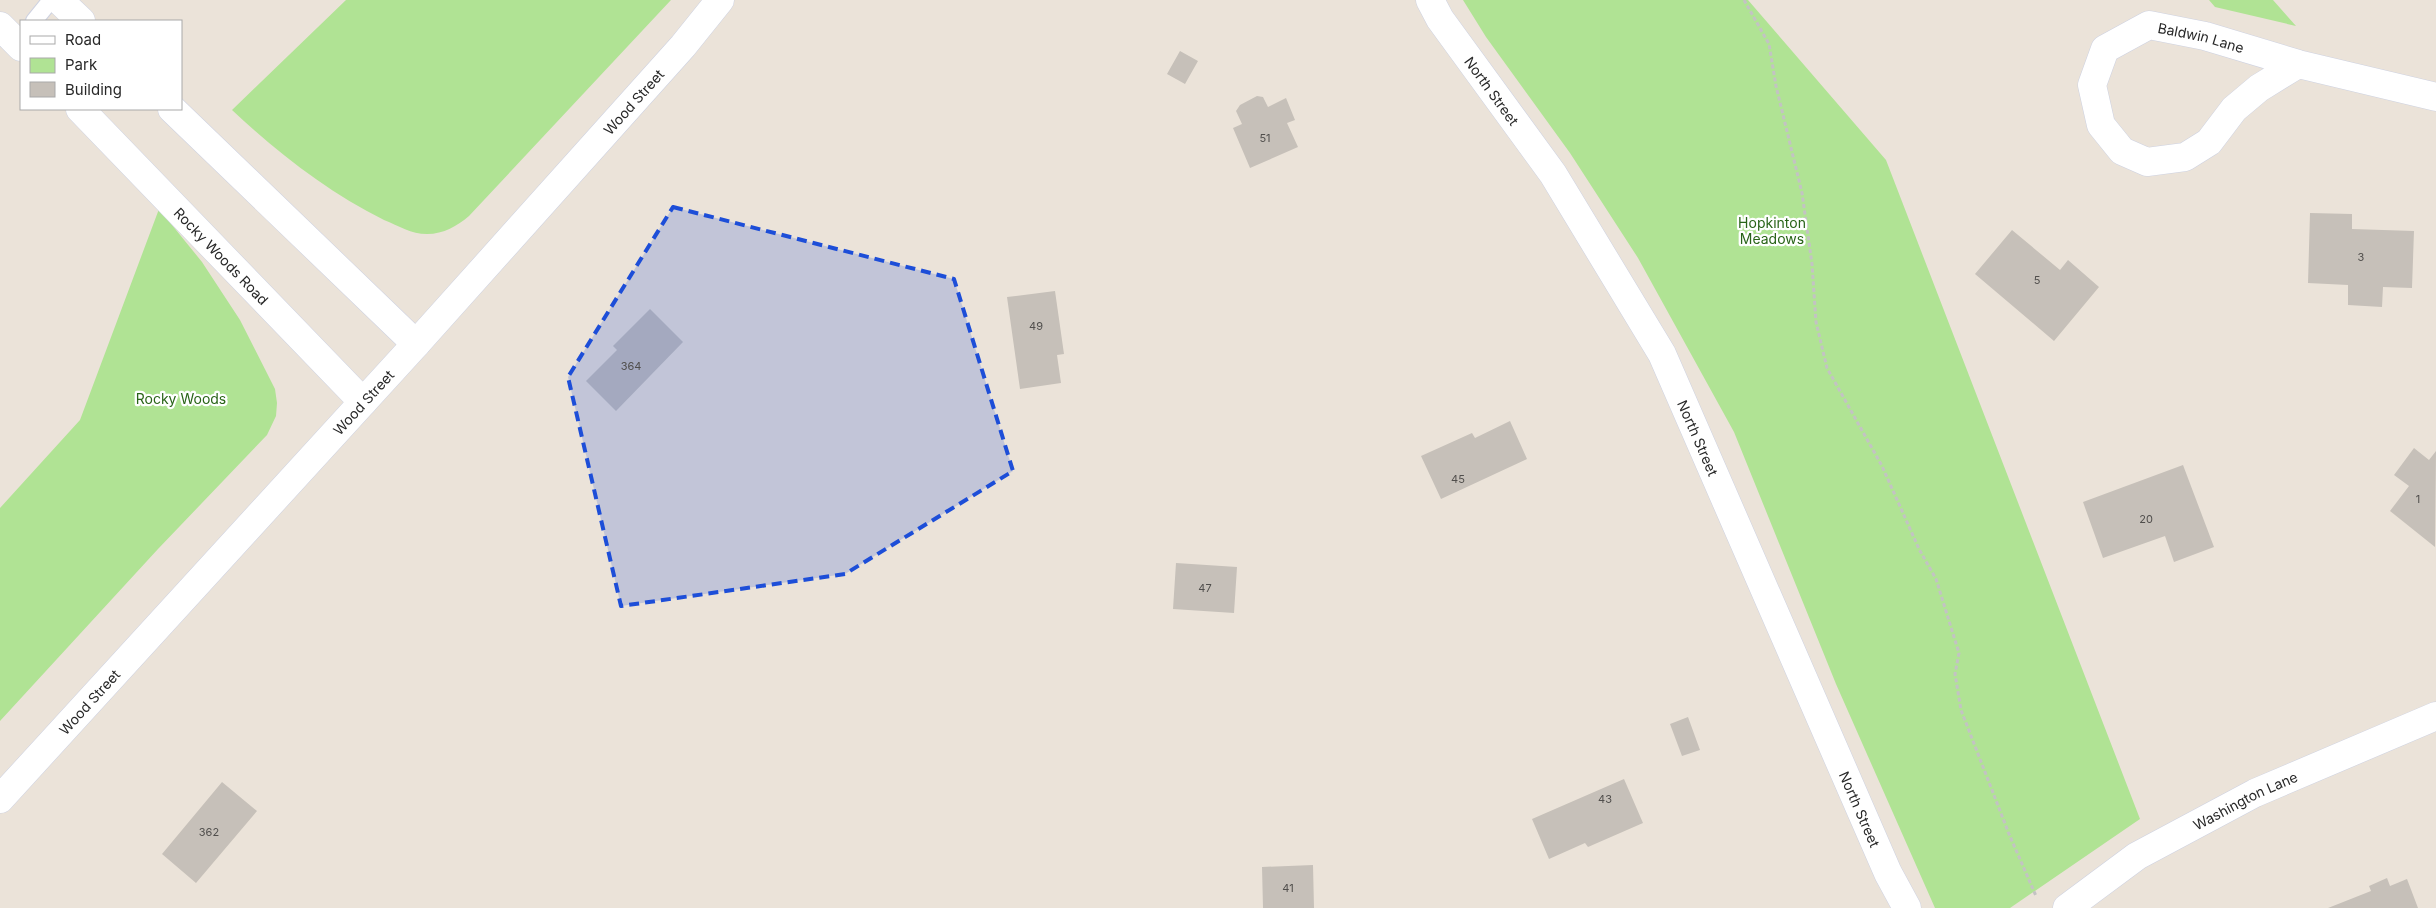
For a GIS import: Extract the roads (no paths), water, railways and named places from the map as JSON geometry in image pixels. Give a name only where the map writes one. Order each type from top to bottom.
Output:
[{"type":"street","points":[[59,0],[80,20]]},
{"type":"street","name":"Wood Street","points":[[0,799],[416,344],[683,46],[720,0]]},
{"type":"street","name":"North Street","points":[[1430,0],[1440,19],[1553,174],[1662,354],[1888,873],[1907,908]]},
{"type":"street","name":"Baldwin Lane","points":[[2298,64],[2259,88],[2234,109],[2209,142],[2185,156],[2148,162],[2122,151],[2101,125],[2092,85],[2106,49],[2149,25],[2205,36],[2298,64],[2436,97]]},
{"type":"street","name":"Rocky Woods Road","points":[[81,110],[363,402]]},
{"type":"street","points":[[173,110],[416,344]]},
{"type":"street","name":"Washington Lane","points":[[2067,908],[2137,856],[2255,793],[2436,716]]},
{"type":"lane","points":[[35,20],[51,0]]},
{"type":"park label","name":"Hopkinton Meadows","points":[[1772,230]]},
{"type":"park label","name":"Rocky Woods","points":[[181,398]]}]
